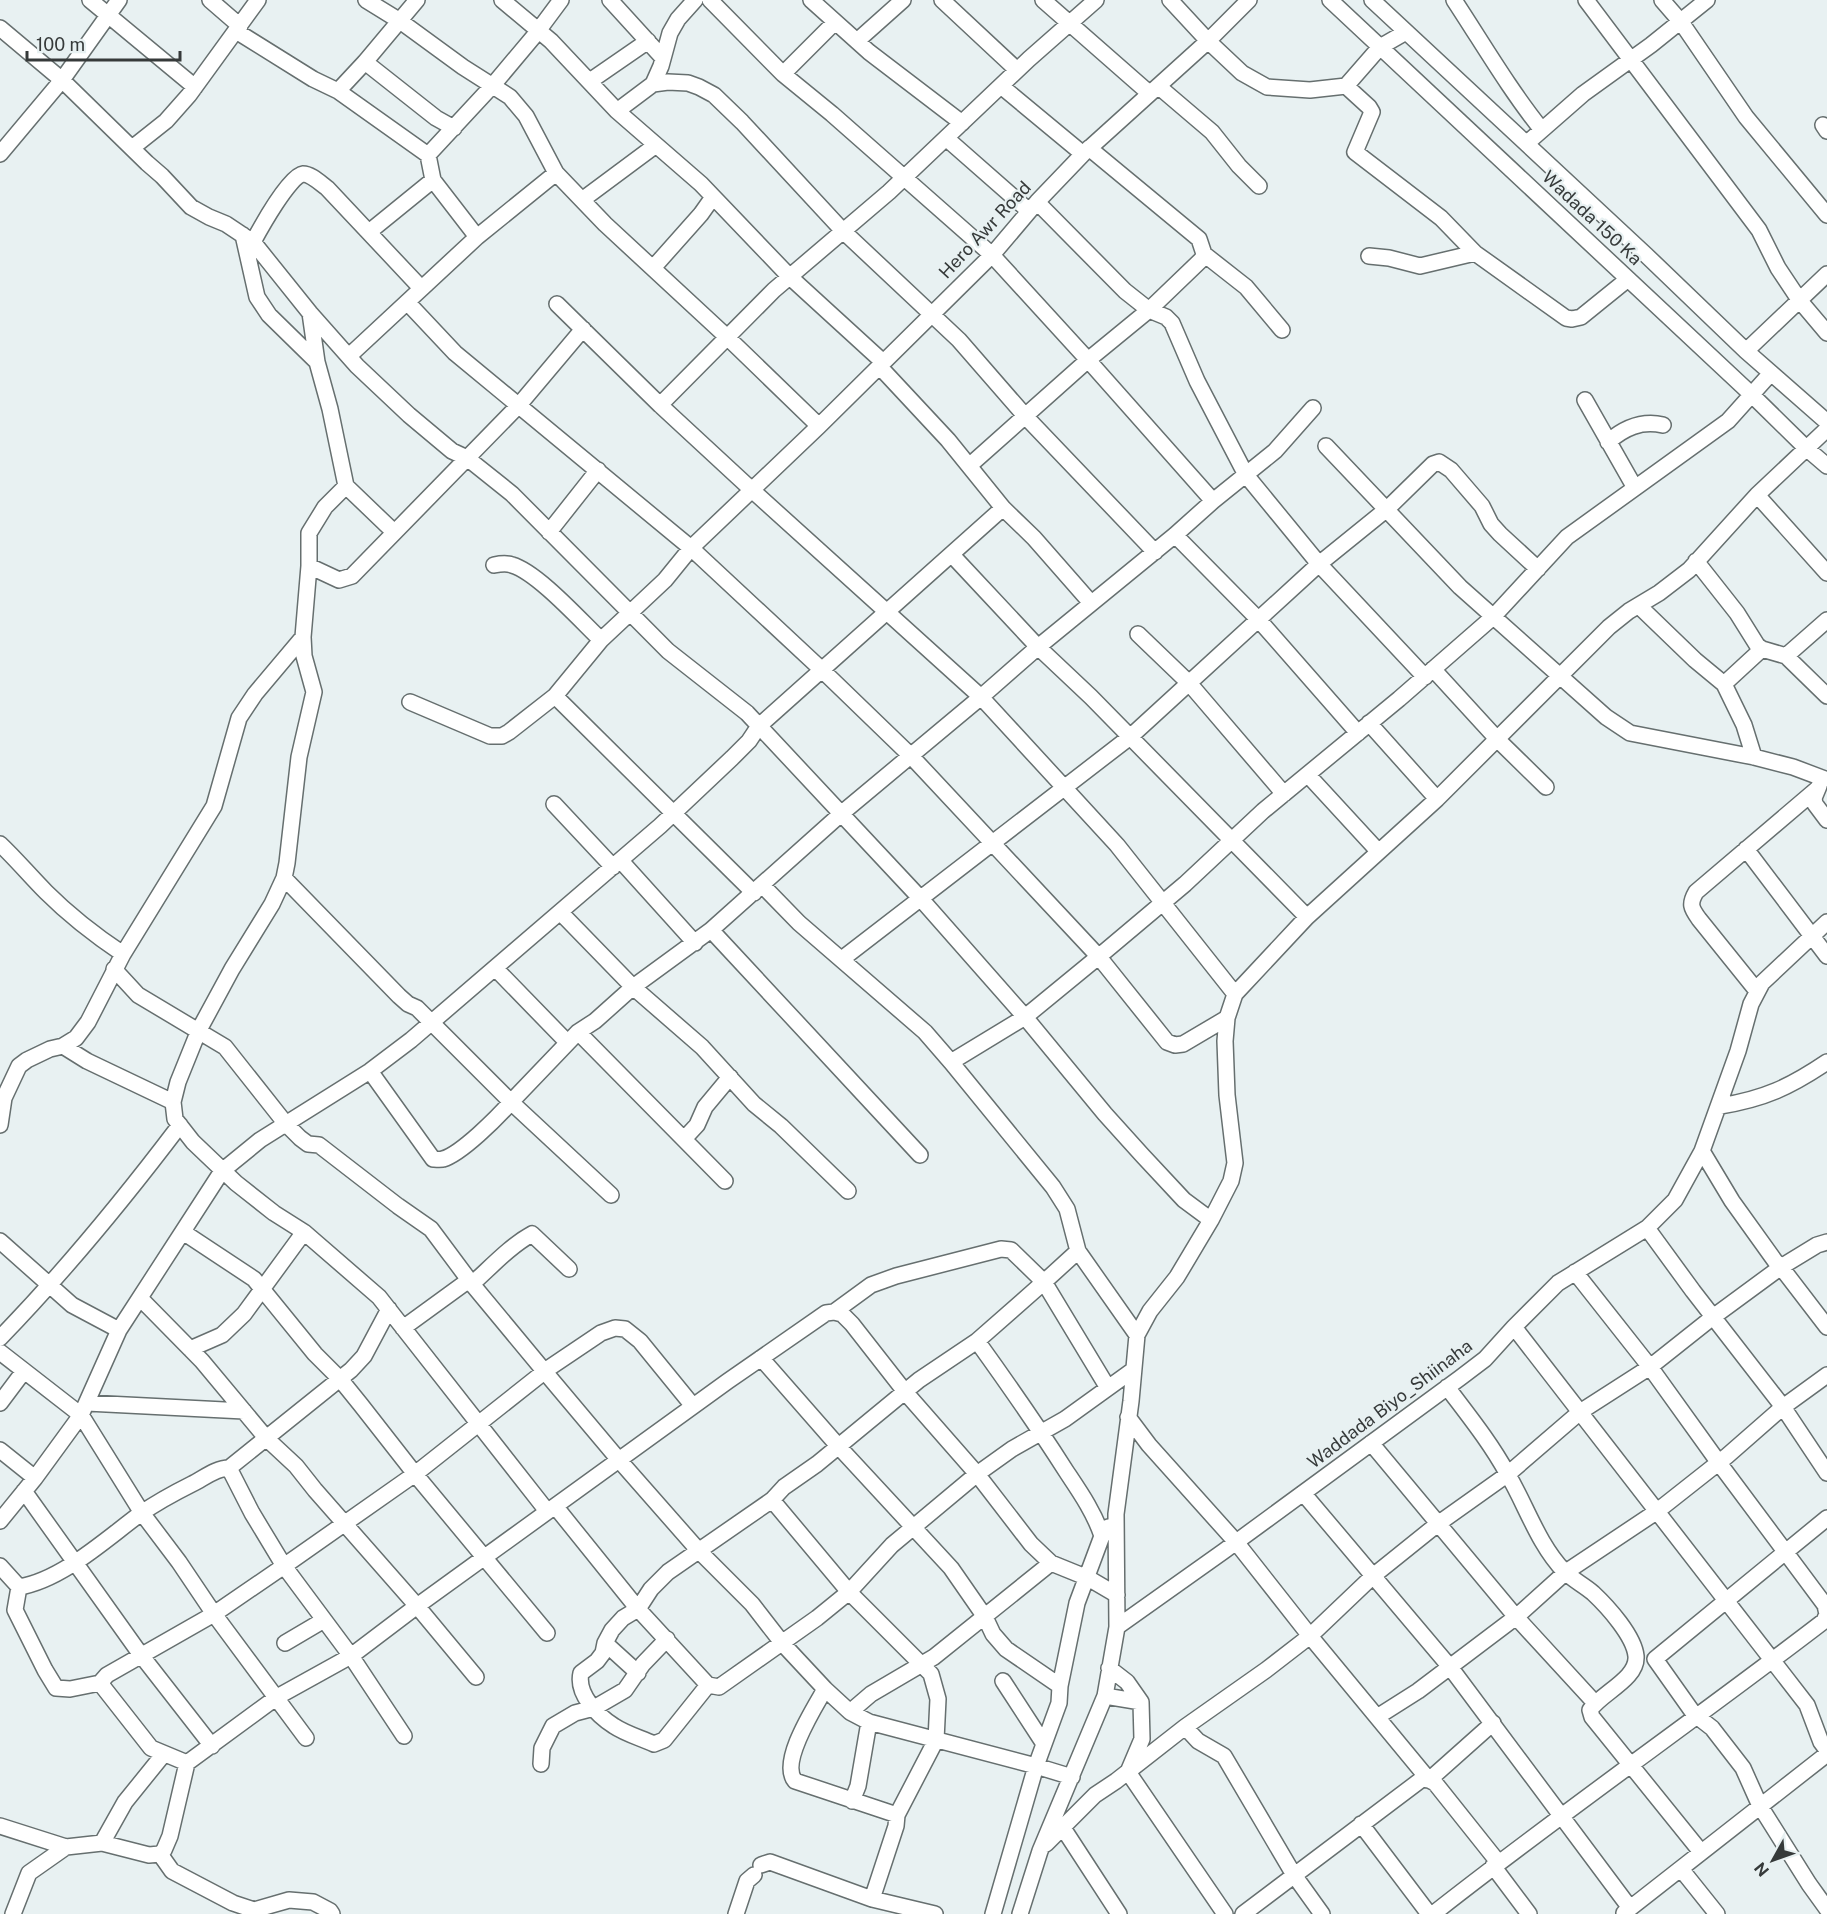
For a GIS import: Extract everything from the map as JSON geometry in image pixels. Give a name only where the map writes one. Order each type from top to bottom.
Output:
[{"type":"street","points":[[90,0],[195,87]]},
{"type":"street","points":[[1,149],[62,80],[119,0]]},
{"type":"street","points":[[210,0],[238,28],[314,79],[338,91],[428,155],[433,180],[477,237]]},
{"type":"street","points":[[132,148],[166,121],[195,87],[258,0]]},
{"type":"street","points":[[366,0],[510,97],[526,116],[556,173],[605,224],[819,426]]},
{"type":"street","points":[[338,91],[417,0]]},
{"type":"street","points":[[502,0],[539,29],[617,111],[676,161],[790,277],[881,364],[948,440],[1003,508],[1034,538],[1091,603]]},
{"type":"street","points":[[428,155],[493,85],[561,0]]},
{"type":"street","points":[[609,0],[662,57]]},
{"type":"street","points":[[617,111],[652,84],[661,66],[670,33],[678,19],[695,0]]},
{"type":"street","points":[[710,0],[783,74],[905,177],[992,255],[1213,501]]},
{"type":"street","points":[[811,0],[857,41],[962,123]]},
{"type":"street","points":[[857,41],[903,0]]},
{"type":"street","points":[[942,0],[1017,70]]},
{"type":"street","points":[[1043,0],[1154,89],[1212,132],[1239,166],[1259,186]]},
{"type":"street","points":[[660,405],[790,277],[905,177],[1017,70],[1096,0]]},
{"type":"street","points":[[1170,0],[1242,72],[1267,87],[1310,90],[1346,86],[1380,47],[1407,32]]},
{"type":"street","name":"Hero Awr Road","points":[[410,702],[490,736],[502,736],[529,718],[555,696],[601,640],[665,580],[691,548],[753,491],[992,255],[1033,206],[1086,151],[1208,40],[1248,0]]},
{"type":"street","name":"Wadada 150 Ka","points":[[1330,0],[1827,466]]},
{"type":"street","name":"Wadada 150 Ka","points":[[1371,0],[1746,351],[1827,422]]},
{"type":"street","points":[[1454,0],[1488,50],[1517,99],[1542,130]]},
{"type":"street","points":[[1586,0],[1759,230],[1778,268],[1800,301],[1827,333]]},
{"type":"street","points":[[1662,0],[1681,22],[1746,117],[1827,215]]},
{"type":"street","points":[[1527,144],[1583,94],[1681,22],[1707,0]]},
{"type":"street","points":[[783,74],[835,22]]},
{"type":"street","points":[[0,28],[62,80],[191,207],[226,224],[248,239],[349,356],[409,415],[512,494],[668,651],[747,713],[921,899],[1142,1155],[1184,1200],[1211,1220]]},
{"type":"street","points":[[590,81],[648,41]]},
{"type":"street","points":[[365,62],[436,118],[454,128]]},
{"type":"street","points":[[652,84],[688,82],[714,96],[742,122],[843,231],[959,340],[1026,417],[1155,552]]},
{"type":"street","points":[[1001,86],[1199,239],[1204,254],[1246,287],[1282,330]]},
{"type":"street","points":[[1346,86],[1372,112],[1355,152],[1441,218],[1475,253],[1566,318],[1581,317],[1629,279]]},
{"type":"street","points":[[946,138],[1033,206],[1125,291],[1150,310],[1166,317],[1176,331],[1197,381],[1246,475],[1319,564],[1546,787]]},
{"type":"street","points":[[582,200],[656,145]]},
{"type":"street","points":[[349,356],[477,237],[556,173]]},
{"type":"street","points":[[316,362],[269,315],[257,297],[248,239],[296,176],[304,174],[310,176],[327,188],[421,288]]},
{"type":"street","points":[[369,232],[433,180]]},
{"type":"street","points":[[653,268],[701,214],[713,197]]},
{"type":"street","points":[[1369,256],[1389,258],[1420,266],[1475,253]]},
{"type":"street","points":[[969,466],[1088,360],[1150,310],[1202,259],[1204,254]]},
{"type":"street","points":[[1746,351],[1827,274]]},
{"type":"street","points":[[407,302],[455,353],[691,548],[911,756],[1099,957],[1167,1042],[1175,1046],[1183,1044],[1227,1018]]},
{"type":"street","points":[[557,304],[660,405],[981,698],[1117,845],[1235,994]]},
{"type":"street","points":[[310,313],[316,362],[330,409],[346,486],[394,532]]},
{"type":"street","points":[[309,566],[339,580],[352,576],[519,405],[583,330]]},
{"type":"street","points":[[951,1062],[1025,1017],[1099,957],[1284,794],[1493,617],[1567,537],[1728,421],[1771,373]]},
{"type":"street","points":[[1585,400],[1635,488]]},
{"type":"street","points":[[370,1071],[433,1159],[442,1160],[460,1149],[494,1122],[573,1037],[633,987],[711,930],[842,813],[1275,451],[1313,408]]},
{"type":"street","points":[[1608,442],[1630,426],[1654,423],[1663,425]]},
{"type":"street","points":[[1020,1914],[1040,1851],[1105,1696],[1117,1627],[1116,1514],[1137,1335],[1143,1321],[1177,1276],[1211,1220],[1231,1181],[1235,1163],[1227,1095],[1225,1041],[1227,1018],[1235,994],[1307,917],[1437,799],[1610,627],[1629,611],[1676,581],[1757,495],[1827,429]]},
{"type":"street","points":[[1326,446],[1460,587],[1606,717],[1630,733],[1793,766],[1823,782]]},
{"type":"street","points":[[842,959],[1130,737],[1319,564],[1387,509],[1433,464],[1439,462],[1451,470],[1482,506],[1491,524],[1538,569]]},
{"type":"street","points":[[549,532],[598,471]]},
{"type":"street","points":[[346,486],[325,507],[309,533],[309,566],[303,637],[304,656],[314,692],[299,757],[284,878],[272,904],[232,969],[199,1030],[178,1082],[173,1102],[175,1119],[193,1142],[222,1171],[274,1213],[304,1232],[357,1277],[389,1309],[478,1424],[638,1609],[708,1685],[719,1687],[783,1644],[849,1592],[892,1545],[977,1474],[1012,1449],[1065,1419],[1133,1370]]},
{"type":"street","points":[[1757,495],[1827,573]]},
{"type":"street","points":[[0,1521],[35,1478],[84,1409],[119,1329],[222,1171],[260,1140],[370,1071],[561,913],[674,813],[749,741],[759,726],[1003,508]]},
{"type":"street","points":[[1175,535],[1363,728],[1437,799]]},
{"type":"street","points":[[952,555],[1038,647],[1091,697],[1307,917]]},
{"type":"street","points":[[1696,561],[1737,613],[1753,641],[1762,649],[1786,656],[1827,696]]},
{"type":"street","points":[[494,565],[512,564],[529,574],[601,640]]},
{"type":"street","points":[[1639,606],[1695,660],[1724,684],[1744,725],[1754,757]]},
{"type":"street","points":[[1786,656],[1827,620]]},
{"type":"street","points":[[1138,633],[1189,684],[1284,794]]},
{"type":"street","points":[[0,1125],[5,1080],[27,1060],[50,1049],[63,1046],[76,1038],[88,1022],[114,969],[214,806],[239,718],[255,694],[303,637]]},
{"type":"street","points":[[1724,684],[1762,649]]},
{"type":"street","points":[[555,696],[674,813],[758,889],[782,907],[925,1032],[1067,1209],[1078,1251],[1137,1335]]},
{"type":"street","points":[[1308,775],[1378,851]]},
{"type":"street","points":[[1823,782],[1814,798],[1815,804],[1827,820]]},
{"type":"street","points":[[1757,991],[1699,919],[1691,906],[1691,901],[1696,892],[1823,782]]},
{"type":"street","points":[[554,804],[695,943]]},
{"type":"street","points":[[0,844],[45,891],[96,936],[123,954]]},
{"type":"street","points":[[1746,849],[1827,956]]},
{"type":"street","points":[[284,878],[399,996],[432,1022],[611,1196]]},
{"type":"street","points":[[561,913],[633,987],[702,1047],[754,1104],[782,1126],[848,1191]]},
{"type":"street","name":"Waddada Biyo_Shiinaha","points":[[1117,1627],[1485,1359],[1558,1283],[1647,1228],[1675,1200],[1702,1151],[1757,991],[1762,983],[1827,921]]},
{"type":"street","points":[[711,930],[920,1155]]},
{"type":"street","points":[[495,968],[684,1139],[725,1181]]},
{"type":"street","points":[[114,969],[138,995],[225,1047],[286,1124],[308,1144],[320,1145],[431,1229],[470,1282],[619,1460],[699,1551],[752,1604],[783,1644],[850,1712],[869,1722],[1072,1777]]},
{"type":"street","points":[[63,1046],[87,1061],[173,1102]]},
{"type":"street","points":[[1719,1106],[1747,1102],[1762,1097],[1799,1081],[1827,1062]]},
{"type":"street","points":[[684,1139],[698,1125],[705,1107],[730,1077]]},
{"type":"street","points":[[0,1338],[102,1226],[180,1125]]},
{"type":"street","points":[[1702,1151],[1732,1201],[1827,1327]]},
{"type":"street","points":[[1647,1228],[1783,1407],[1827,1473]]},
{"type":"street","points":[[183,1232],[254,1279],[315,1354],[340,1379],[548,1633]]},
{"type":"street","points":[[190,1349],[222,1335],[244,1314],[304,1232]]},
{"type":"street","points":[[403,1328],[470,1282],[517,1242],[532,1234],[569,1269]]},
{"type":"street","points":[[0,1241],[72,1305],[119,1329]]},
{"type":"street","points":[[1040,1851],[1095,1795],[1310,1636],[1373,1576],[1439,1523],[1508,1474],[1580,1412],[1650,1367],[1781,1267],[1817,1245],[1827,1242]]},
{"type":"street","points":[[834,1312],[871,1285],[913,1271],[1001,1249],[1011,1250],[1044,1282],[1108,1388]]},
{"type":"street","points":[[708,1685],[669,1735],[654,1744],[615,1727],[594,1708],[583,1693],[580,1678],[581,1673],[597,1661],[603,1653],[604,1643],[612,1630],[623,1618],[638,1609],[651,1589],[668,1572],[772,1500],[784,1487],[839,1447],[919,1380],[977,1341],[1078,1251]]},
{"type":"street","points":[[1361,1824],[1431,1914],[1826,1618],[1825,1605],[1650,1367],[1575,1272]]},
{"type":"street","points":[[140,1299],[190,1349],[267,1439],[296,1466],[344,1524],[417,1605],[476,1677]]},
{"type":"street","points":[[19,1587],[29,1586],[75,1563],[142,1513],[221,1468],[229,1468],[340,1379],[364,1356],[389,1309]]},
{"type":"street","points":[[0,1826],[66,1846],[102,1844],[149,1855],[160,1854],[170,1836],[187,1763],[278,1697],[351,1656],[551,1508],[826,1313],[842,1314],[852,1324],[906,1393],[977,1474],[1031,1544],[1051,1563],[1088,1578],[1117,1595]]},
{"type":"street","points":[[1303,1493],[1450,1667],[1562,1816],[1627,1911],[1681,1869],[1827,1752],[1807,1705],[1514,1327]]},
{"type":"street","points":[[19,1587],[15,1610],[56,1688],[70,1689],[100,1683],[107,1675],[214,1614],[416,1474],[545,1372],[601,1333],[615,1328],[625,1329],[640,1341],[693,1406]]},
{"type":"street","points":[[977,1341],[1042,1432],[1089,1507],[1102,1536]]},
{"type":"street","points":[[0,1352],[24,1371],[84,1409],[142,1513],[306,1738]]},
{"type":"street","points":[[761,1358],[912,1528],[951,1568],[985,1617],[993,1634],[1006,1649],[1060,1686]]},
{"type":"street","points":[[0,1403],[24,1371]]},
{"type":"street","points":[[1377,1717],[1418,1691],[1516,1617],[1566,1572],[1656,1512],[1719,1463],[1783,1407],[1827,1375]]},
{"type":"street","points":[[1447,1387],[1485,1436],[1555,1560],[1566,1572],[1594,1594],[1615,1617],[1632,1643],[1636,1658],[1634,1669],[1616,1688],[1595,1703],[1590,1710],[1592,1717],[1701,1852]]},
{"type":"street","points":[[84,1409],[244,1411]]},
{"type":"street","points":[[1128,1417],[1149,1445],[1236,1542],[1429,1780]]},
{"type":"street","points":[[1371,1443],[1516,1617],[1595,1703]]},
{"type":"street","points":[[0,1450],[35,1478]]},
{"type":"street","points":[[229,1468],[252,1513],[284,1566],[351,1656],[404,1736]]},
{"type":"street","points":[[24,1491],[141,1655],[212,1746]]},
{"type":"street","points":[[772,1500],[849,1592],[932,1674],[938,1699],[936,1740],[897,1815],[896,1826],[872,1899]]},
{"type":"street","points":[[993,1914],[1036,1766],[1059,1702],[1060,1686],[1082,1586],[1088,1578],[1102,1536],[1116,1514]]},
{"type":"street","points":[[1827,1518],[1655,1659],[1696,1716],[1712,1728],[1743,1768],[1760,1806],[1827,1909]]},
{"type":"street","points":[[850,1712],[871,1695],[934,1658],[1051,1563]]},
{"type":"street","points":[[0,1566],[19,1587]]},
{"type":"street","points":[[285,1643],[324,1620]]},
{"type":"street","points":[[541,1764],[542,1748],[553,1726],[575,1713],[594,1708],[625,1690],[644,1664],[667,1639]]},
{"type":"street","points":[[604,1643],[638,1673]]},
{"type":"street","points":[[1109,1668],[1127,1682],[1141,1702],[1142,1739],[1128,1772]]},
{"type":"street","points":[[1003,1682],[1044,1744]]},
{"type":"street","points":[[100,1683],[151,1748],[163,1755],[187,1763]]},
{"type":"street","points":[[825,1689],[794,1750],[791,1773],[795,1781],[897,1815]]},
{"type":"street","points":[[1105,1696],[1141,1702]]},
{"type":"street","points":[[852,1801],[858,1786],[869,1722]]},
{"type":"street","points":[[1429,1780],[1493,1723]]},
{"type":"street","points":[[1185,1727],[1197,1741],[1224,1756],[1294,1875],[1322,1914]]},
{"type":"street","points":[[102,1844],[125,1802],[163,1755]]},
{"type":"street","points":[[1128,1772],[1225,1914]]},
{"type":"street","points":[[1243,1914],[1422,1779],[1435,1783],[1496,1864],[1529,1914]]},
{"type":"street","points":[[1063,1828],[1119,1914]]},
{"type":"street","points":[[13,1914],[29,1873],[66,1846]]},
{"type":"street","points":[[160,1854],[172,1870],[233,1903],[254,1910],[289,1900],[313,1902],[332,1914]]},
{"type":"street","points":[[736,1914],[747,1881],[770,1862],[872,1899],[935,1914]]},
{"type":"street","points":[[1681,1869],[1717,1914]]}]
